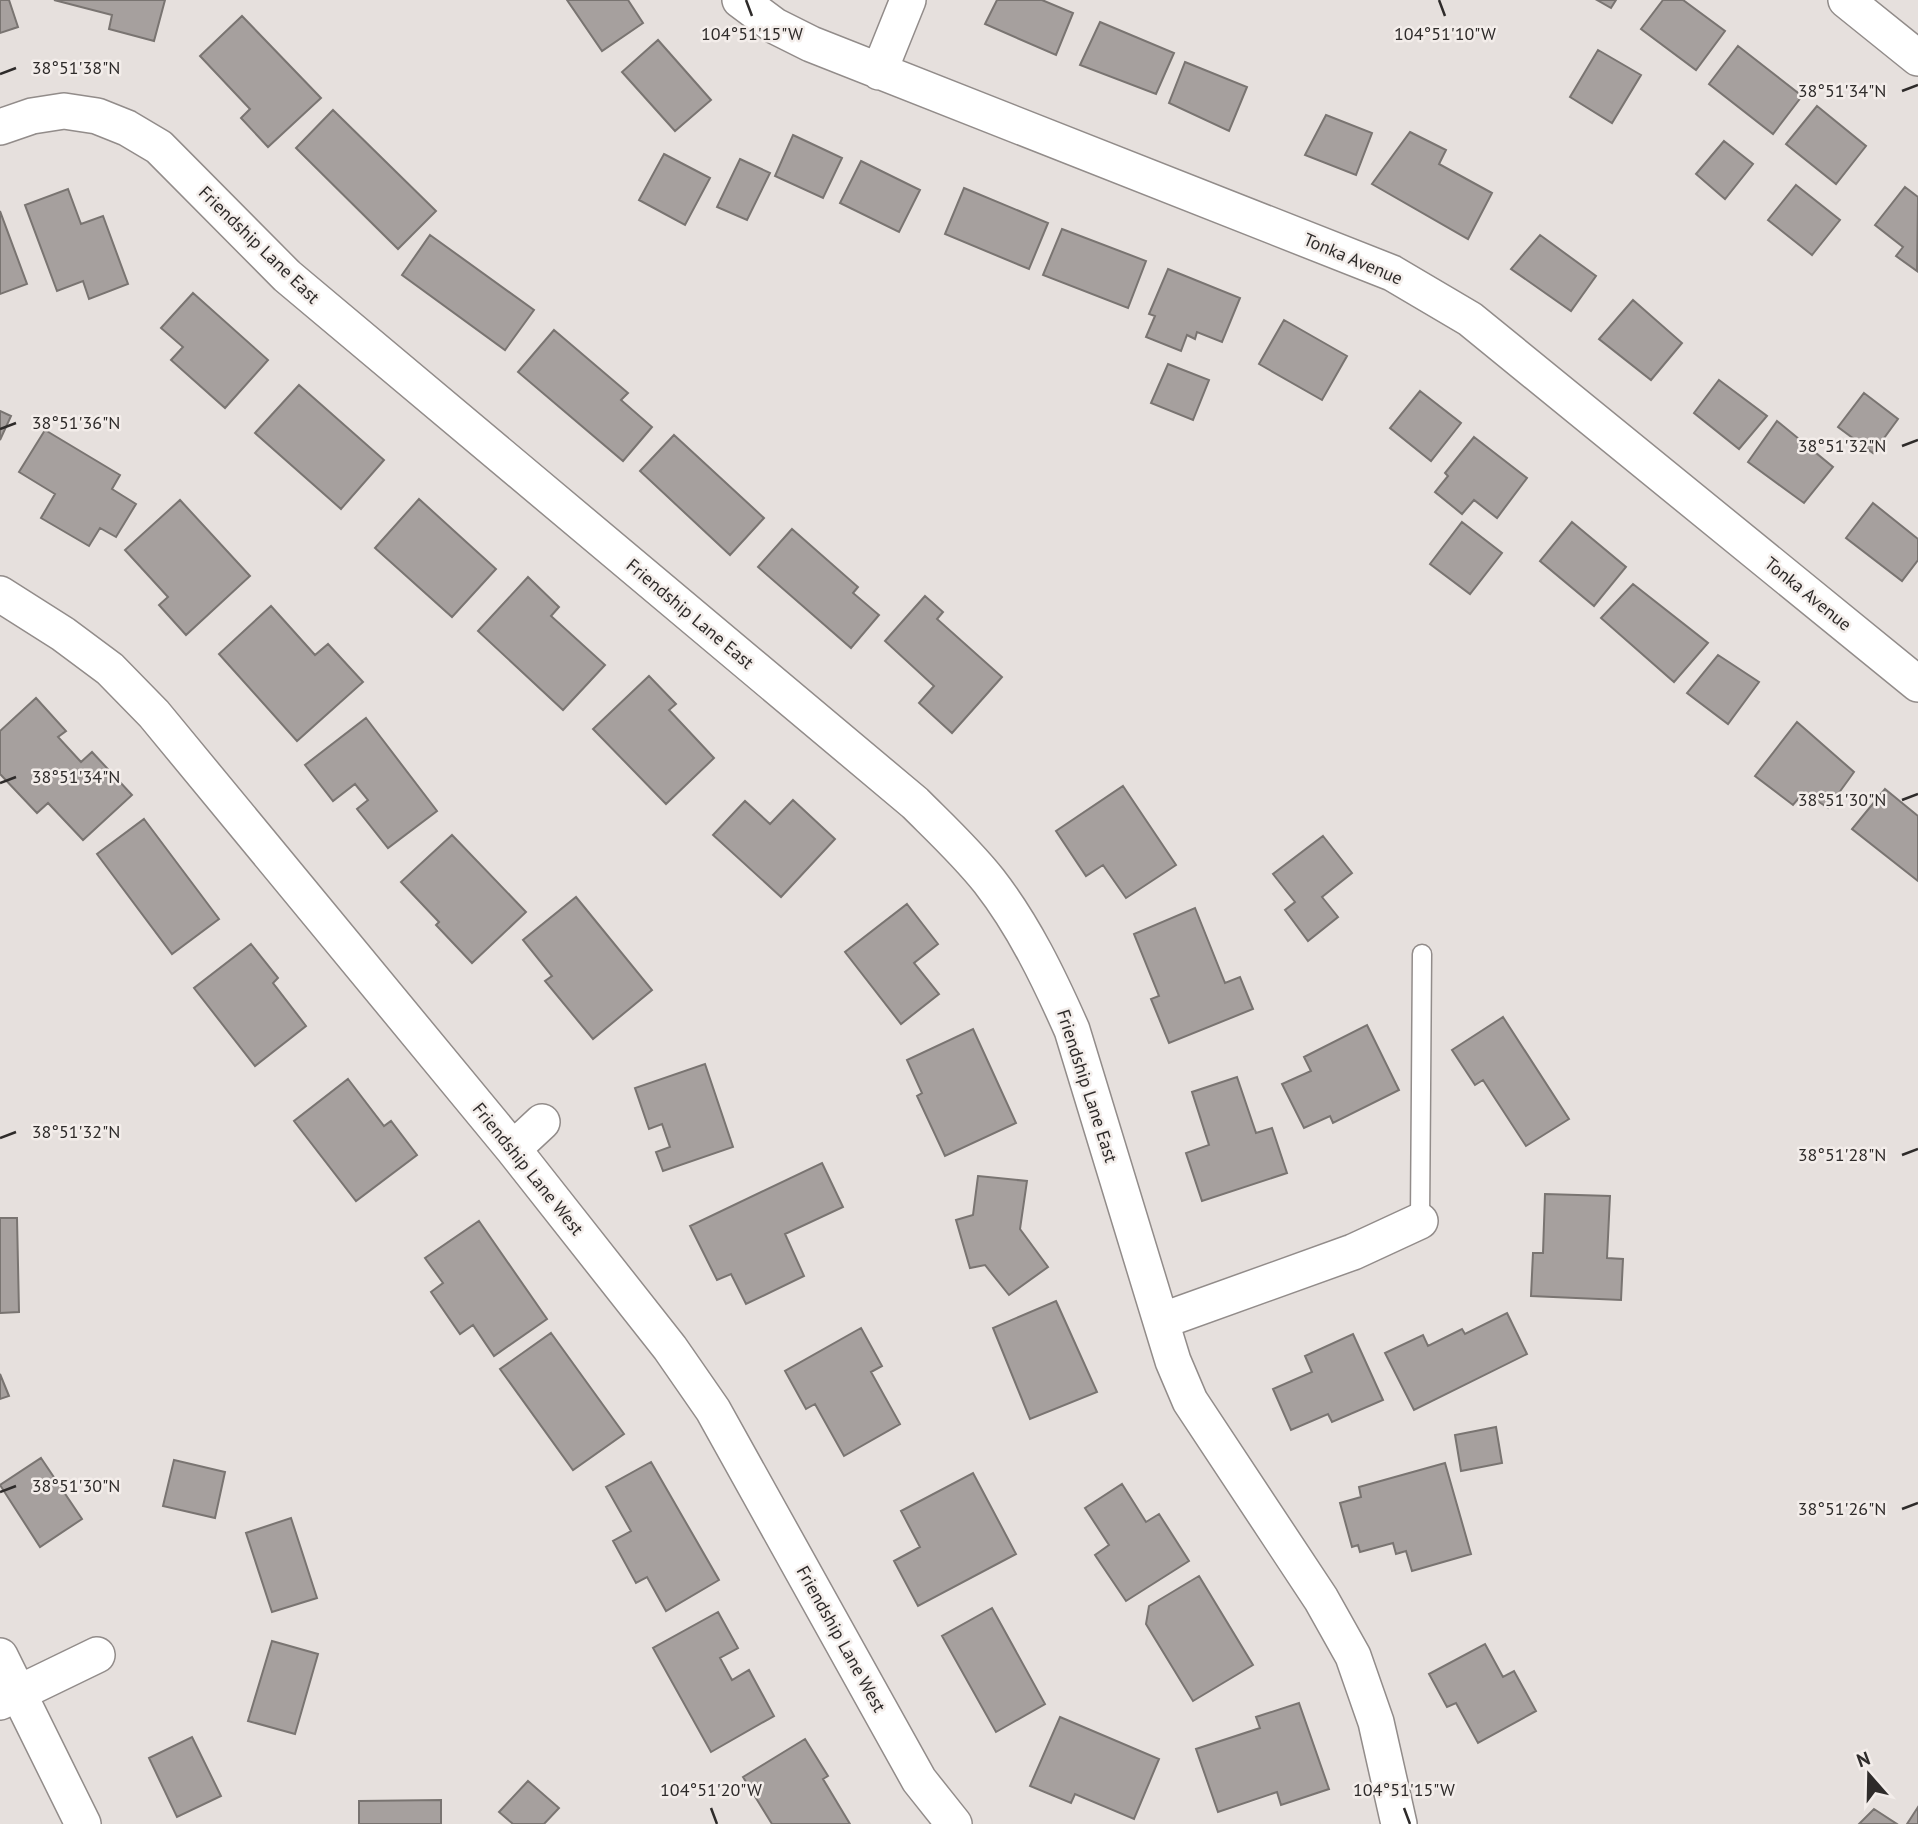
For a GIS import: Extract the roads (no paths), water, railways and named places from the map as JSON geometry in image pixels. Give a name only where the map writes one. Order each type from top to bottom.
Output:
[{"type":"street","name":"Tonka Avenue","points":[[740,0],[775,26],[811,44],[1392,273],[1469,320],[1918,684]]},
{"type":"street","points":[[879,72],[908,0]]},
{"type":"street","points":[[1846,0],[1918,58]]},
{"type":"street","name":"Friendship Lane East","points":[[0,127],[32,116],[64,111],[97,116],[127,128],[159,147],[287,276],[915,803],[988,880],[1022,929],[1051,982],[1072,1030],[1161,1321],[1191,1401],[1321,1600],[1353,1656],[1376,1722],[1399,1824]]},
{"type":"street","name":"Friendship Lane West","points":[[0,594],[63,634],[110,669],[154,714],[513,1149],[670,1348],[713,1410],[919,1780],[954,1824]]},
{"type":"street","points":[[513,1149],[542,1122]]},
{"type":"street","points":[[1161,1321],[1353,1252],[1420,1221]]},
{"type":"street","points":[[10,1698],[97,1655]]},
{"type":"street","points":[[0,1656],[10,1698],[83,1824]]},
{"type":"lane","points":[[1420,1221],[1422,954]]}]
